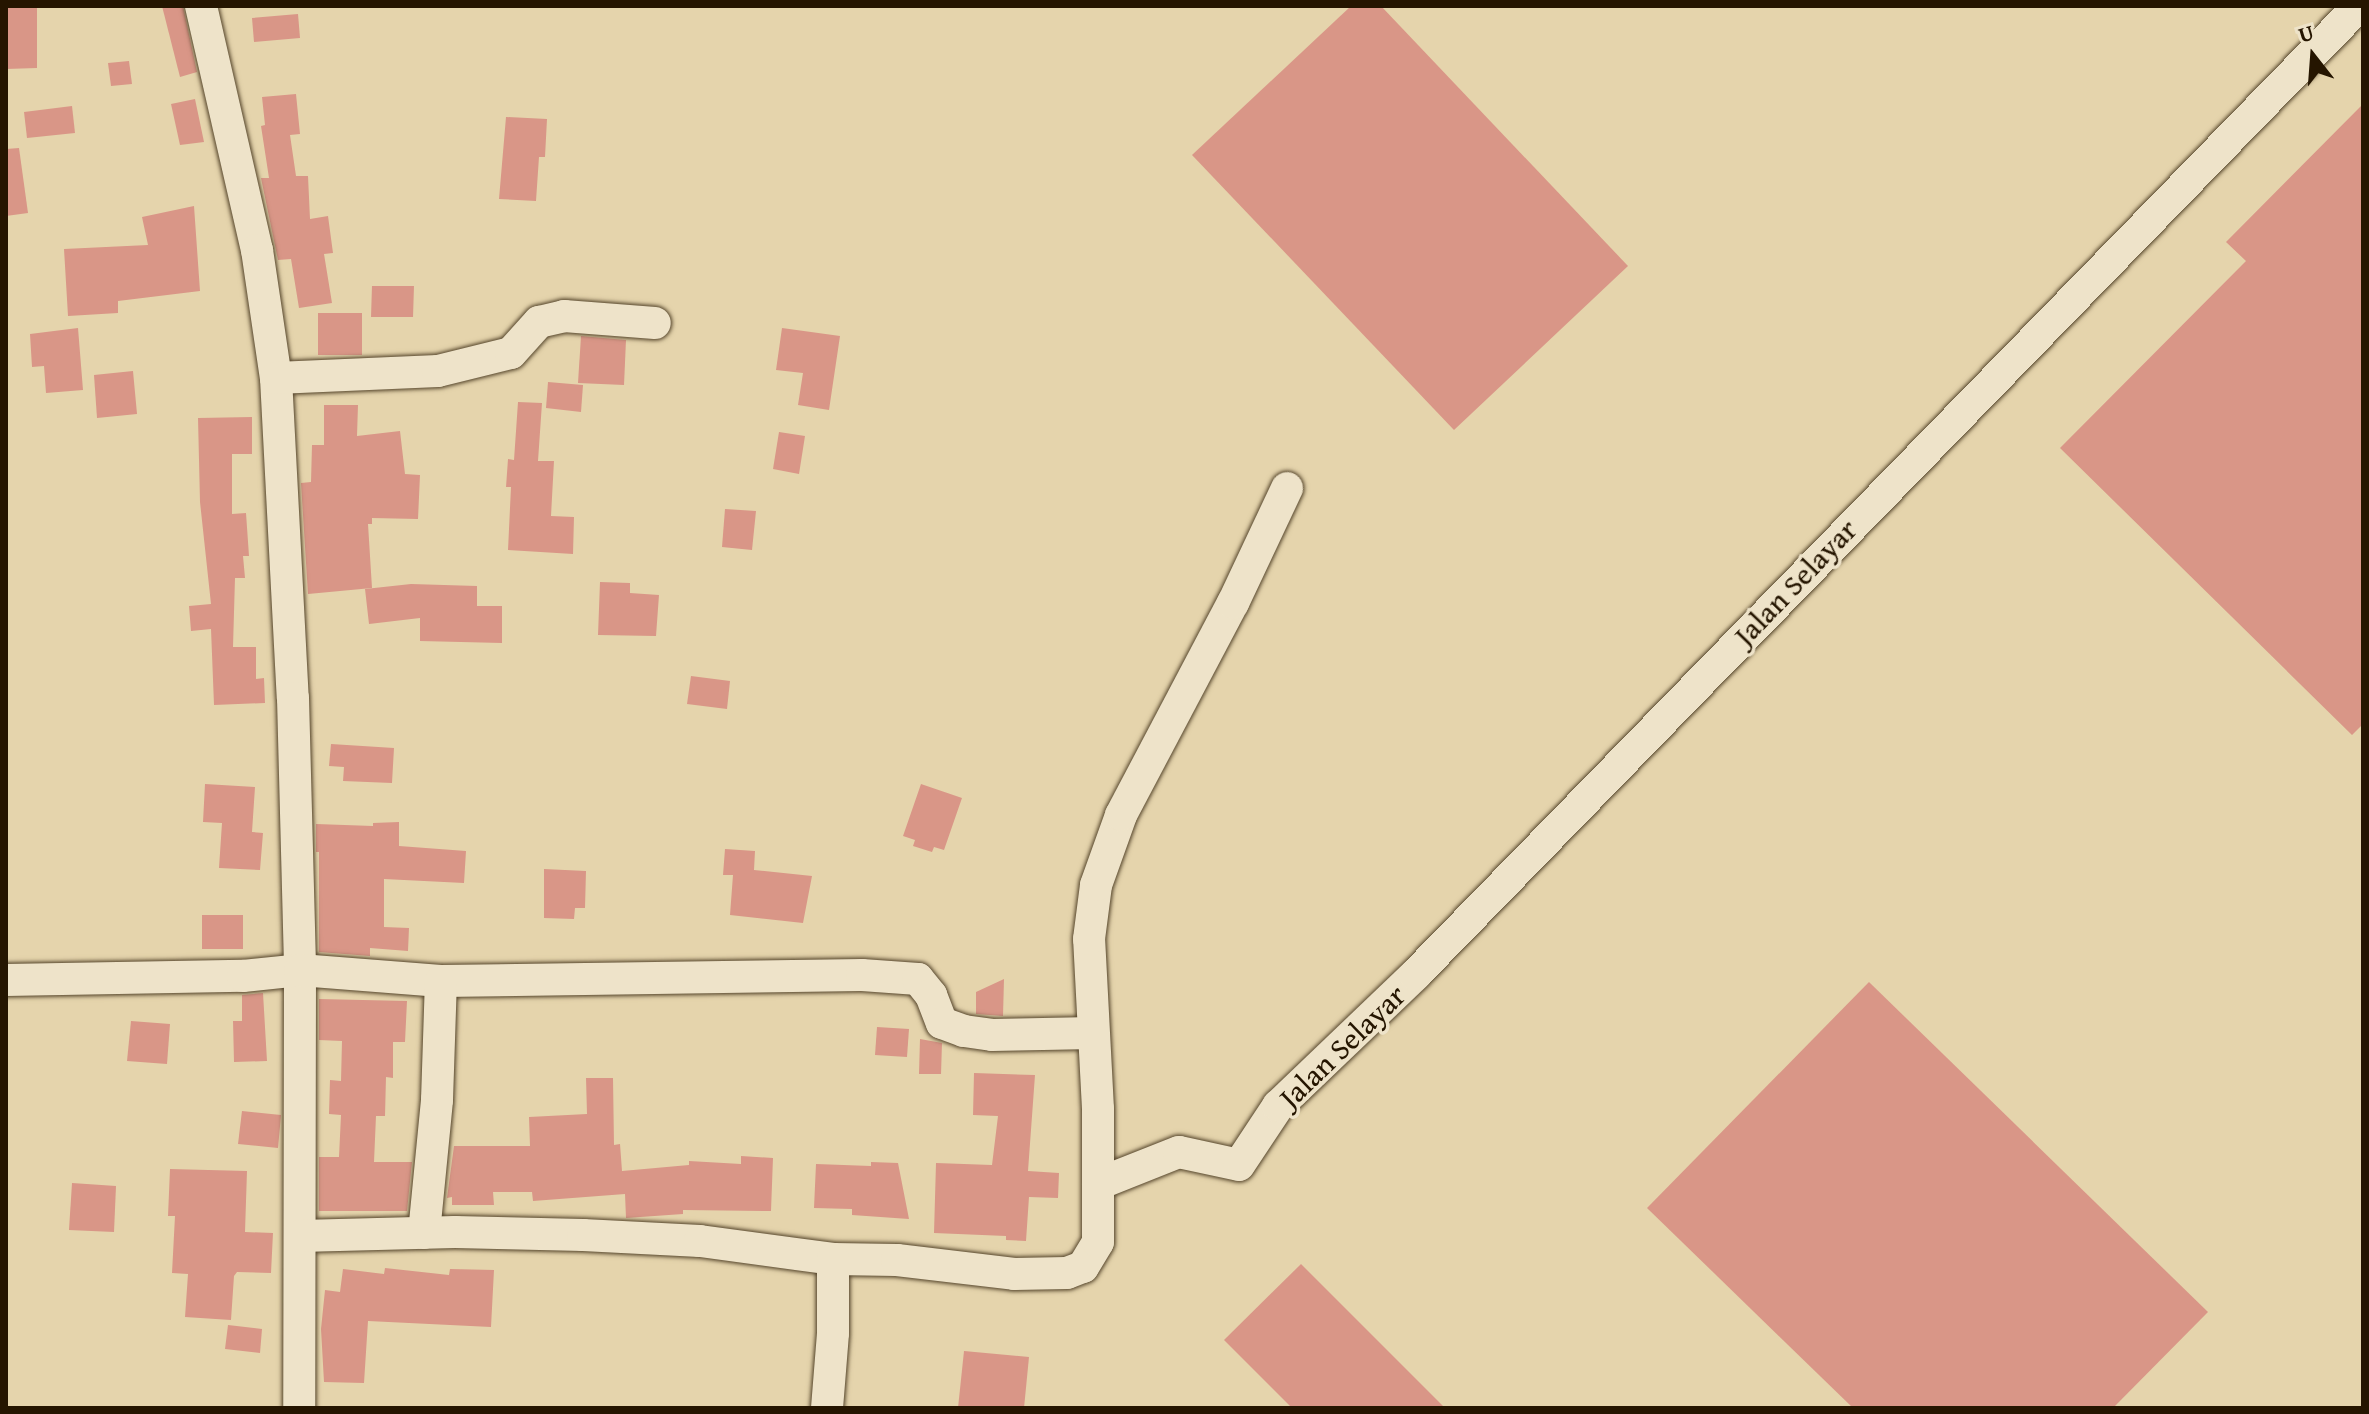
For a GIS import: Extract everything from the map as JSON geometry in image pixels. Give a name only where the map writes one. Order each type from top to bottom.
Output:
[{"type":"street","name":"Jalan Selayar","points":[[1098,1184],[1179,1152],[1239,1165],[1278,1106],[1415,975],[2359,6]]},
{"type":"street","points":[[206,7],[257,250],[276,378],[293,698],[300,970],[299,1408]]},
{"type":"street","points":[[276,378],[438,371],[511,353],[539,322],[564,316],[655,323]]},
{"type":"street","points":[[300,1236],[424,1233],[685,1240],[833,1259],[897,1260],[1014,1274],[1067,1273],[1083,1267],[1098,1242],[1089,939],[1102,863],[1121,815],[1233,603],[1287,488]]},
{"type":"street","points":[[6,980],[243,976],[300,970],[441,981],[776,974],[904,978],[918,979],[931,995],[942,1023],[964,1031],[992,1035],[1093,1033]]},
{"type":"street","points":[[424,1233],[437,1100],[441,981]]},
{"type":"street","points":[[827,1408],[833,1333],[833,1259]]},
{"type":"building","points":[[162,6],[183,6],[197,72],[180,77]]},
{"type":"building","points":[[1351,6],[1381,6],[1628,266],[1454,430],[1192,155]]},
{"type":"building","points":[[6,7],[37,7],[37,68],[6,69]]},
{"type":"building","points":[[298,14],[300,38],[254,42],[252,18]]},
{"type":"building","points":[[129,61],[132,84],[111,86],[108,63]]},
{"type":"building","points":[[296,94],[300,134],[290,135],[296,176],[308,176],[310,219],[328,216],[333,253],[324,254],[332,303],[299,308],[291,259],[278,260],[261,178],[269,178],[261,126],[265,125],[262,97]]},
{"type":"building","points":[[195,99],[204,142],[180,145],[171,104]]},
{"type":"building","points":[[2363,104],[2363,724],[2352,735],[2060,448],[2246,261],[2226,242]]},
{"type":"building","points":[[72,106],[75,133],[27,138],[24,112]]},
{"type":"building","points":[[506,117],[547,119],[545,157],[539,157],[536,201],[499,199]]},
{"type":"building","points":[[19,148],[28,213],[6,216],[6,149]]},
{"type":"building","points":[[194,206],[200,291],[118,301],[118,313],[68,316],[64,249],[148,245],[142,217]]},
{"type":"building","points":[[372,286],[414,286],[413,317],[371,317]]},
{"type":"building","points":[[318,313],[362,313],[362,355],[318,355]]},
{"type":"building","points":[[78,328],[83,390],[46,393],[44,366],[32,367],[30,334]]},
{"type":"building","points":[[782,328],[840,336],[829,410],[798,405],[803,373],[776,370]]},
{"type":"building","points":[[581,336],[626,340],[624,385],[578,383]]},
{"type":"building","points":[[133,371],[137,414],[97,418],[94,375]]},
{"type":"building","points":[[548,382],[583,385],[581,412],[546,408]]},
{"type":"building","points":[[518,402],[542,403],[538,461],[554,461],[551,516],[574,517],[573,554],[508,550],[511,487],[506,487],[508,459],[514,460]]},
{"type":"building","points":[[324,405],[358,405],[357,436],[400,431],[405,474],[420,475],[418,519],[372,518],[372,524],[368,524],[372,588],[308,594],[301,483],[311,482],[312,445],[324,445]]},
{"type":"building","points":[[252,417],[252,454],[232,454],[232,514],[246,513],[249,556],[243,556],[245,578],[235,578],[233,647],[256,647],[256,679],[264,678],[265,703],[214,705],[211,629],[191,631],[189,606],[211,604],[200,502],[198,418]]},
{"type":"building","points":[[779,432],[805,436],[799,474],[773,469]]},
{"type":"building","points":[[725,509],[756,511],[752,550],[722,547]]},
{"type":"building","points":[[600,582],[630,583],[630,593],[659,595],[656,636],[598,635]]},
{"type":"building","points":[[411,584],[477,586],[477,606],[502,606],[502,643],[420,641],[420,618],[369,624],[365,589]]},
{"type":"building","points":[[691,676],[730,681],[727,709],[687,704]]},
{"type":"building","points":[[331,744],[394,748],[392,783],[343,781],[344,767],[329,766]]},
{"type":"building","points":[[205,784],[255,787],[252,832],[263,833],[260,870],[219,868],[222,823],[203,822]]},
{"type":"building","points":[[921,784],[962,798],[944,850],[934,847],[932,852],[913,846],[915,840],[903,836]]},
{"type":"building","points":[[399,822],[399,846],[466,851],[464,883],[384,879],[384,927],[409,928],[408,951],[370,948],[370,956],[319,952],[316,824],[373,826],[373,823]]},
{"type":"building","points":[[725,849],[755,851],[754,870],[812,876],[803,923],[730,915],[733,875],[723,875]]},
{"type":"building","points":[[544,869],[586,871],[585,908],[575,908],[574,919],[544,918]]},
{"type":"building","points":[[202,915],[243,915],[243,949],[202,949]]},
{"type":"building","points":[[1004,979],[1003,1016],[976,1014],[976,992]]},
{"type":"building","points":[[1869,982],[2208,1312],[2113,1408],[1853,1408],[1647,1208]]},
{"type":"building","points":[[263,993],[267,1061],[234,1062],[233,1021],[242,1021],[242,995]]},
{"type":"building","points":[[319,999],[407,1001],[405,1042],[393,1042],[393,1078],[386,1077],[385,1116],[376,1116],[374,1162],[412,1162],[407,1211],[319,1211],[319,1157],[339,1157],[341,1115],[329,1114],[330,1080],[341,1081],[342,1041],[319,1040]]},
{"type":"building","points":[[131,1021],[170,1024],[167,1064],[127,1061]]},
{"type":"building","points":[[877,1027],[909,1029],[907,1057],[875,1055]]},
{"type":"building","points":[[920,1039],[942,1043],[941,1074],[919,1074]]},
{"type":"building","points":[[974,1073],[1035,1075],[1028,1171],[1059,1173],[1058,1198],[1029,1197],[1026,1241],[1006,1240],[1006,1236],[934,1233],[936,1163],[992,1165],[998,1116],[973,1115]]},
{"type":"building","points":[[586,1078],[613,1078],[614,1145],[620,1144],[622,1171],[689,1165],[689,1161],[741,1164],[741,1156],[773,1158],[771,1211],[683,1210],[683,1214],[626,1218],[625,1194],[533,1201],[532,1192],[493,1192],[494,1205],[452,1205],[452,1197],[447,1198],[454,1146],[530,1146],[529,1117],[587,1114]]},
{"type":"building","points":[[242,1111],[281,1115],[278,1148],[238,1144]]},
{"type":"building","points":[[871,1162],[898,1163],[909,1219],[852,1215],[852,1209],[814,1208],[816,1164],[871,1166]]},
{"type":"building","points":[[170,1169],[247,1171],[245,1232],[273,1233],[271,1273],[237,1272],[234,1276],[231,1320],[185,1317],[188,1274],[172,1273],[175,1216],[168,1216]]},
{"type":"building","points":[[72,1183],[116,1186],[114,1232],[69,1230]]},
{"type":"building","points":[[1301,1264],[1445,1408],[1292,1408],[1224,1340]]},
{"type":"building","points":[[385,1268],[449,1275],[450,1269],[494,1270],[491,1327],[368,1321],[364,1383],[324,1382],[321,1329],[325,1290],[340,1292],[343,1269],[384,1274]]},
{"type":"building","points":[[228,1325],[262,1329],[260,1353],[225,1349]]},
{"type":"building","points":[[964,1351],[1029,1357],[1024,1408],[958,1408]]}]
